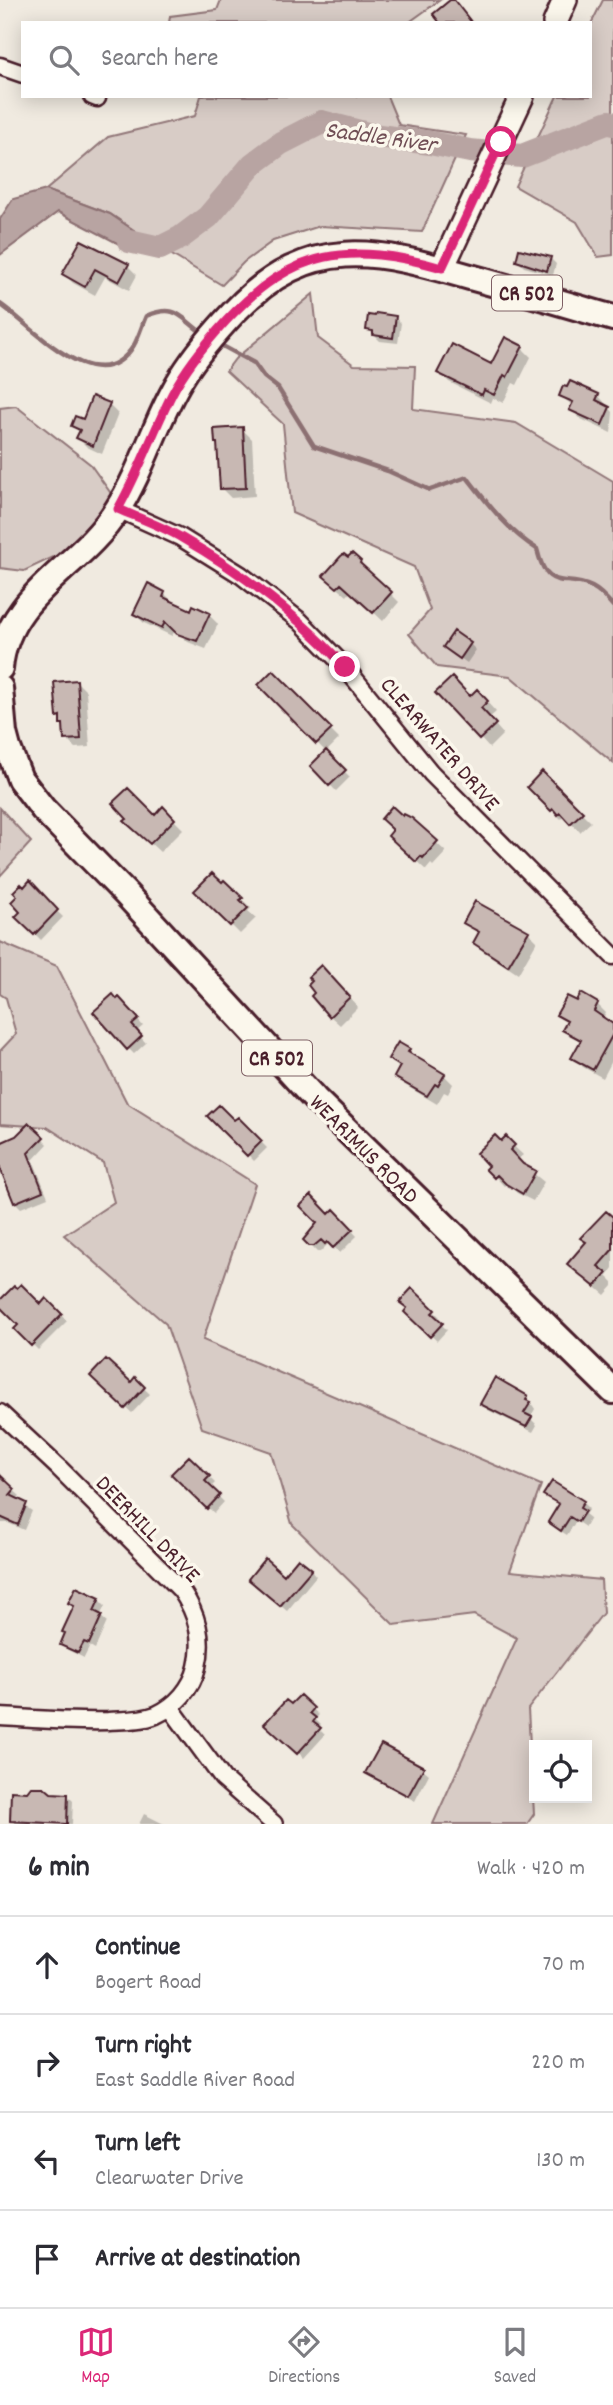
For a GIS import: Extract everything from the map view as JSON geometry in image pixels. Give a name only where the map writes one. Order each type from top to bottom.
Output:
[{"type":"main road","name":"CR 502","points":[[0,668],[7,616],[26,604],[86,549],[118,509],[173,393],[210,339],[253,293],[276,276],[314,259],[345,254],[376,255],[442,268],[613,318]]},
{"type":"main road","name":"WEARIMUS ROAD","points":[[0,688],[4,733],[14,765],[30,793],[43,808],[315,1099],[613,1391]]},
{"type":"street","points":[[556,21],[565,0]]},
{"type":"street","points":[[0,66],[21,73]]},
{"type":"street","points":[[442,268],[521,98]]},
{"type":"street","name":"CLEARWATER DRIVE","points":[[118,509],[180,537],[241,575],[300,621],[345,667],[431,773],[613,956]]},
{"type":"street","name":"DEERHILL DRIVE","points":[[0,1413],[181,1590],[191,1606],[200,1636],[200,1655],[187,1689],[170,1707]]},
{"type":"street","points":[[0,1717],[72,1722],[130,1720],[157,1715],[170,1707],[223,1779],[274,1824]]},
{"type":"shaded area","points":[[221,0],[440,0],[411,21],[169,21],[170,16],[217,10]]},
{"type":"shaded area","points":[[603,0],[613,0],[613,255],[598,257],[577,222],[515,186],[556,98],[592,98],[592,22]]},
{"type":"shaded area","points":[[200,98],[388,98],[399,125],[466,135],[422,232],[320,226],[273,241],[244,262],[222,285],[110,214],[46,190],[108,137],[195,116]]},
{"type":"shaded area","points":[[46,190],[110,214],[160,248],[136,253],[58,212],[0,255],[0,219],[13,199]]},
{"type":"shaded area","points":[[313,294],[318,338],[354,365],[415,366],[413,409],[516,423],[613,481],[613,763],[510,676],[437,667],[409,634],[430,610],[414,567],[292,513],[283,424],[226,371],[235,359]]},
{"type":"shaded area","points":[[16,406],[90,464],[117,502],[77,546],[24,571],[0,568],[0,408]]},
{"type":"shaded area","points":[[0,808],[31,842],[0,876]]},
{"type":"shaded area","points":[[0,942],[57,966],[127,1103],[255,1184],[203,1340],[541,1485],[510,1571],[601,1580],[603,1613],[528,1709],[529,1803],[533,1803],[534,1814],[527,1824],[433,1824],[517,1638],[474,1615],[394,1625],[292,1524],[271,1452],[202,1428],[166,1324],[64,1235],[114,1202],[103,1163],[47,1127],[0,1124],[0,1051],[16,1034],[6,998],[0,994]]},
{"type":"building","points":[[450,0],[454,0],[470,21],[438,21],[433,14]]},
{"type":"building","points":[[81,240],[129,264],[119,282],[95,269],[85,287],[62,274]]},
{"type":"building","points":[[519,249],[551,257],[547,271],[516,261]]},
{"type":"building","points":[[376,313],[396,316],[393,338],[373,335],[373,331],[366,330],[368,315],[375,316]]},
{"type":"building","points":[[505,337],[523,346],[494,395],[484,390],[482,395],[437,373],[452,344],[491,364]]},
{"type":"building","points":[[570,381],[599,394],[596,400],[610,407],[602,425],[569,410],[573,402],[559,396],[563,386],[567,387]]},
{"type":"building","points":[[92,396],[110,403],[93,446],[76,438],[80,430],[71,426],[75,416],[83,419]]},
{"type":"building","points":[[243,427],[246,488],[220,489],[214,429]]},
{"type":"building","points":[[352,553],[392,592],[373,613],[341,584],[337,588],[323,576],[341,556],[344,554],[348,557]]},
{"type":"building","points":[[148,583],[165,592],[163,597],[191,610],[193,605],[210,613],[197,641],[177,634],[165,622],[162,628],[133,614]]},
{"type":"building","points":[[454,631],[471,643],[460,659],[443,647]]},
{"type":"building","points":[[273,670],[332,729],[316,744],[258,685]]},
{"type":"building","points":[[452,677],[470,696],[477,689],[488,701],[481,708],[496,724],[479,740],[435,693]]},
{"type":"building","points":[[77,680],[81,739],[64,740],[63,724],[60,724],[60,716],[57,717],[54,682]]},
{"type":"building","points":[[326,750],[346,770],[329,786],[310,766]]},
{"type":"building","points":[[542,771],[583,812],[570,824],[560,813],[558,815],[553,809],[551,811],[527,787]]},
{"type":"building","points":[[128,788],[155,815],[163,806],[175,819],[150,844],[124,821],[127,819],[112,803]]},
{"type":"building","points":[[392,806],[403,816],[404,814],[412,818],[438,841],[416,862],[388,836],[392,829],[381,819]]},
{"type":"building","points":[[212,873],[243,898],[240,900],[248,908],[230,926],[194,891]]},
{"type":"building","points":[[30,880],[58,910],[34,935],[15,917],[20,912],[11,902],[17,896],[13,892],[21,884],[24,887]]},
{"type":"building","points":[[475,901],[529,931],[508,966],[473,943],[479,932],[463,923]]},
{"type":"building","points":[[321,965],[350,997],[329,1017],[311,996],[314,993],[308,985],[312,981],[308,977]]},
{"type":"building","points":[[581,993],[598,1003],[594,1011],[613,1024],[613,1034],[593,1070],[571,1058],[581,1040],[562,1030],[567,1021],[556,1015],[567,996],[577,1001]]},
{"type":"building","points":[[113,994],[139,1019],[132,1025],[142,1036],[127,1050],[93,1012]]},
{"type":"building","points":[[398,1042],[410,1049],[408,1052],[445,1074],[438,1086],[435,1084],[427,1096],[394,1077],[400,1066],[388,1059]]},
{"type":"building","points":[[219,1105],[234,1120],[238,1117],[262,1141],[247,1156],[207,1116]]},
{"type":"building","points":[[29,1123],[44,1137],[28,1153],[43,1191],[14,1203],[0,1168],[0,1143],[16,1136]]},
{"type":"building","points":[[495,1135],[501,1141],[506,1136],[515,1145],[510,1150],[523,1164],[536,1171],[523,1194],[497,1175],[494,1178],[485,1169],[488,1166],[476,1153]]},
{"type":"building","points":[[311,1195],[329,1214],[334,1209],[353,1229],[333,1248],[321,1240],[314,1246],[309,1246],[303,1240],[317,1223],[300,1206]]},
{"type":"building","points":[[606,1211],[613,1217],[613,1249],[598,1266],[607,1273],[595,1287],[567,1264],[586,1242],[580,1238]]},
{"type":"building","points":[[21,1284],[41,1304],[46,1298],[62,1314],[31,1346],[14,1329],[18,1325],[0,1307],[0,1300],[14,1286],[17,1288]]},
{"type":"building","points":[[412,1288],[435,1310],[432,1313],[443,1323],[430,1337],[404,1312],[407,1308],[399,1302]]},
{"type":"building","points":[[106,1359],[131,1382],[135,1377],[145,1387],[125,1409],[90,1376]]},
{"type":"building","points":[[495,1377],[528,1396],[526,1400],[531,1402],[524,1413],[532,1417],[526,1427],[480,1404]]},
{"type":"building","points":[[189,1456],[210,1476],[205,1481],[220,1495],[207,1509],[171,1474]]},
{"type":"building","points":[[0,1475],[15,1489],[10,1495],[27,1503],[18,1525],[0,1517]]},
{"type":"building","points":[[552,1481],[584,1501],[580,1508],[585,1511],[578,1522],[570,1517],[561,1531],[548,1522],[559,1504],[543,1495]]},
{"type":"building","points":[[265,1558],[284,1575],[298,1558],[312,1569],[280,1606],[248,1579]]},
{"type":"building","points":[[76,1587],[100,1598],[94,1611],[102,1615],[89,1644],[84,1642],[78,1653],[60,1645],[65,1633],[62,1632],[74,1606],[68,1603]]},
{"type":"building","points":[[300,1695],[314,1708],[310,1713],[316,1718],[313,1722],[321,1728],[297,1754],[264,1724],[286,1700],[291,1704]]},
{"type":"building","points":[[381,1744],[424,1767],[408,1796],[365,1773]]},
{"type":"building","points":[[31,1787],[44,1787],[51,1793],[68,1794],[67,1824],[10,1821],[11,1791],[27,1792]]},
{"type":"waterway","name":"Saddle River","points":[[129,241],[160,248],[180,238],[208,217],[253,164],[281,143],[322,122],[372,135],[470,151],[522,156],[609,122],[613,124]]},
{"type":"waterway","points":[[0,304],[66,355],[84,364],[102,367],[119,361],[134,345],[146,316],[157,312],[178,314],[204,334]]},
{"type":"waterway","points":[[217,343],[254,363],[264,377],[278,388],[314,446],[388,471],[430,490],[467,477],[508,525],[537,549],[541,563],[552,578],[592,587],[613,606]]},
{"type":"route","points":[[345,667],[300,621],[241,575],[180,537],[118,509],[187,368],[253,293],[276,276],[301,263],[345,254],[393,257],[442,268],[501,142]]}]
